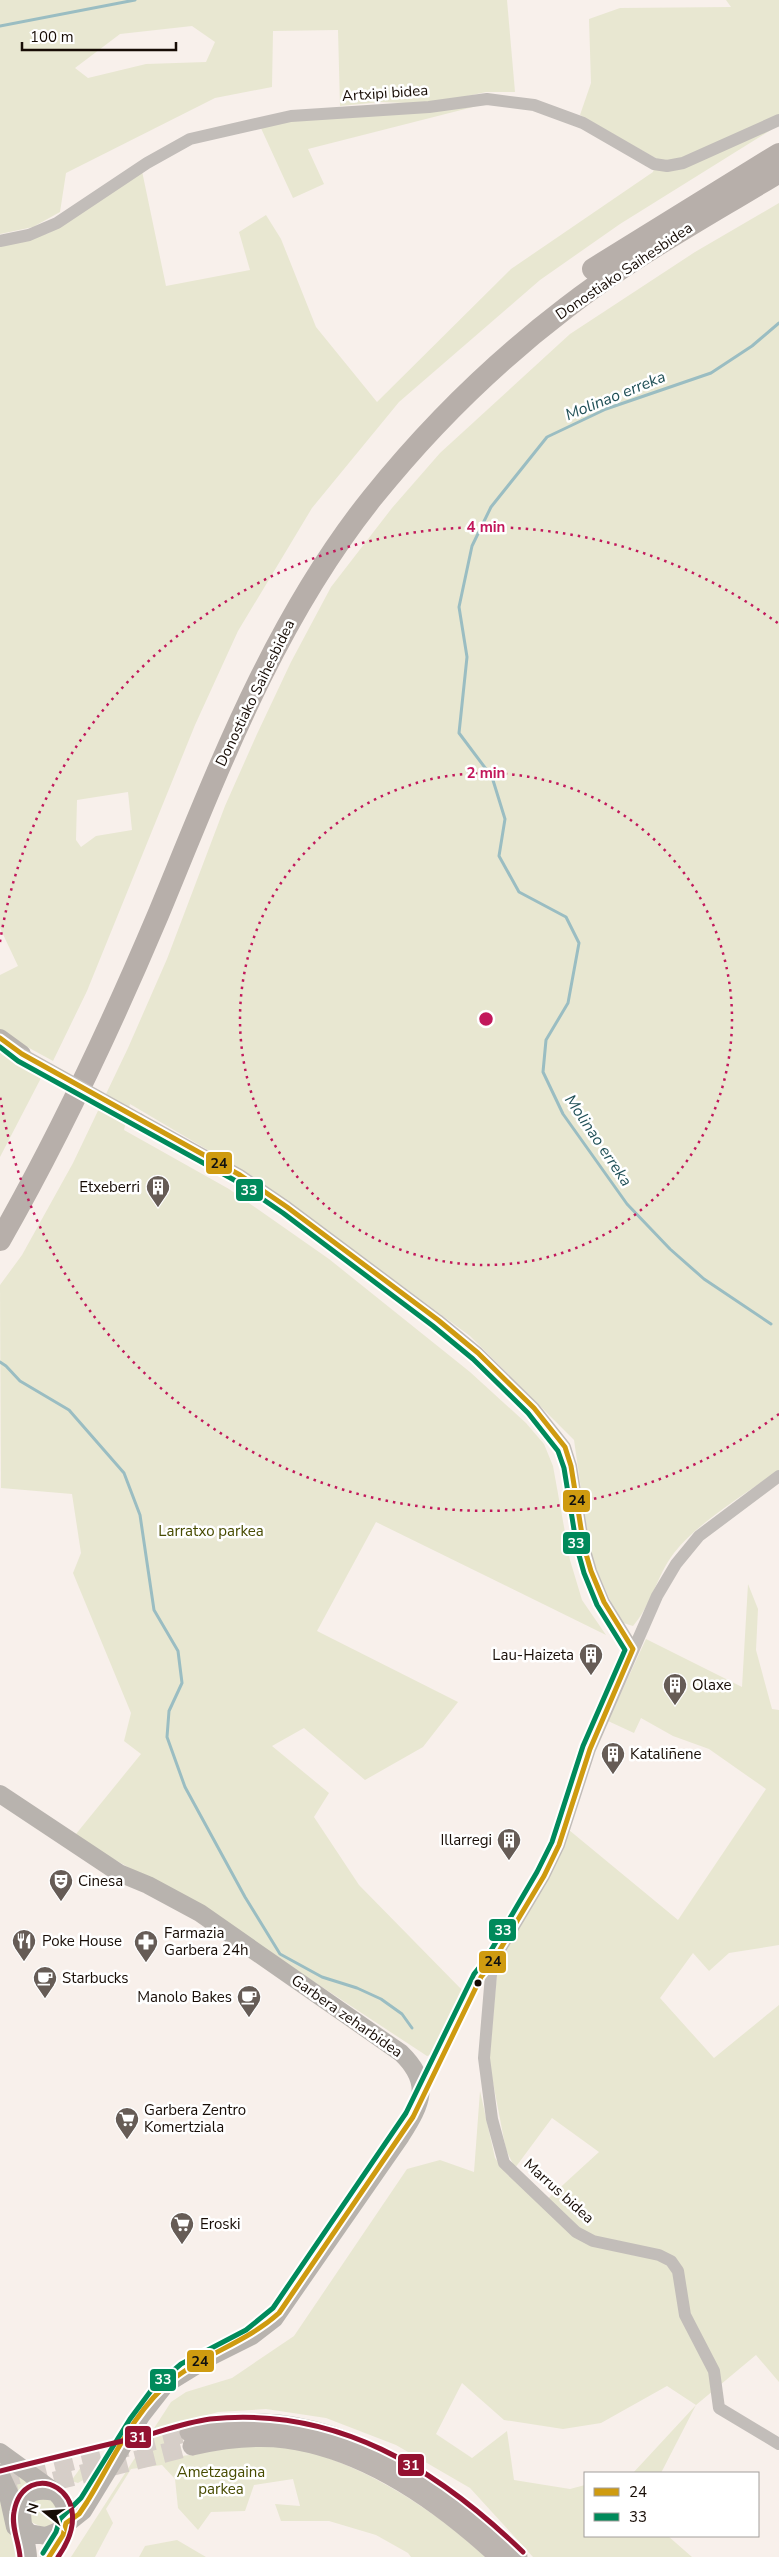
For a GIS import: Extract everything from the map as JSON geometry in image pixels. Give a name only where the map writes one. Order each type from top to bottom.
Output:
[{"type":"highway","name":"Donostiako Saihesbidea","points":[[0,1209],[60,1096],[94,1026],[207,755],[244,672],[283,602],[336,522],[415,425],[496,345],[597,266],[779,154]]},
{"type":"highway","name":"Donostiako Saihesbidea","points":[[0,1240],[62,1126],[108,1032],[217,770],[258,680],[295,611],[370,500],[426,436],[482,379],[529,338],[611,276],[779,172]]},
{"type":"main road","points":[[499,2557],[463,2525],[409,2488],[376,2470],[334,2452],[311,2444],[268,2438],[190,2439],[224,2425],[264,2423],[308,2429],[352,2444],[399,2466],[436,2489],[482,2523],[518,2557]]},
{"type":"street","name":"Artxipi bidea","points":[[0,241],[29,235],[57,223],[147,163],[190,139],[291,116],[429,107],[487,99],[525,104],[565,115],[654,164],[667,166],[683,163],[779,120]]},
{"type":"street","points":[[0,1038],[22,1054],[240,1175],[287,1207],[445,1325],[478,1353],[534,1408],[565,1447],[571,1466],[586,1555],[604,1602],[633,1649]]},
{"type":"street","points":[[633,1649],[657,1596],[676,1564],[699,1536],[779,1476]]},
{"type":"street","points":[[620,1630],[632,1632],[646,1621]]},
{"type":"street","name":"Marrus bidea","points":[[633,1649],[590,1749],[559,1845],[544,1876],[492,1963],[484,2058],[492,2119],[504,2163],[576,2232],[593,2241],[659,2255],[671,2261],[678,2271],[685,2315],[714,2372],[719,2408],[779,2444]]},
{"type":"street","name":"Garbera zeharbidea","points":[[0,1794],[119,1873],[148,1885],[213,1921],[401,2054],[414,2066],[420,2078],[419,2104],[413,2117],[279,2313],[252,2336],[178,2376],[158,2393],[102,2477],[83,2511],[66,2524],[63,2535],[49,2557]]},
{"type":"street","points":[[0,2452],[58,2495],[66,2508],[66,2524],[46,2536],[29,2533],[7,2491],[0,2472]]},
{"type":"street","name":"Garbera zeharbidea","points":[[58,2495],[80,2495],[102,2477]]},
{"type":"street","points":[[7,2491],[22,2557]]},
{"type":"street","points":[[28,2557],[21,2519],[25,2500],[38,2491],[58,2495]]},
{"type":"green space","points":[[0,0],[507,0],[515,92],[486,92],[431,104],[381,102],[340,106],[338,30],[273,31],[272,87],[215,98],[66,173],[60,212],[33,227],[0,234]],"holes":[[[192,26],[215,42],[206,62],[146,64],[88,78],[75,68],[120,34]]]},
{"type":"green space","points":[[726,0],[779,0],[779,125],[620,224],[540,280],[399,402],[312,508],[238,631],[195,725],[87,991],[53,1061],[0,1032],[0,975],[18,966],[0,928],[0,247],[49,233],[142,171],[166,286],[250,270],[239,232],[266,215],[281,239],[316,327],[377,402],[511,269],[653,172],[657,159],[580,115],[591,83],[589,19],[620,8],[731,7]],"holes":[[[128,792],[132,830],[96,836],[81,847],[76,840],[77,800]]]},
{"type":"green space","points":[[477,106],[308,149],[324,184],[293,198],[260,126],[290,120]]},
{"type":"green space","name":"Larratxo parkea","points":[[779,203],[779,1470],[709,1519],[684,1541],[668,1562],[645,1608],[633,1626],[620,1622],[591,1558],[574,1440],[470,1336],[257,1179],[130,1104],[124,1130],[229,1189],[329,1259],[470,1372],[526,1423],[544,1444],[553,1466],[570,1560],[582,1600],[606,1635],[376,1522],[317,1631],[458,1702],[423,1747],[365,1780],[304,1728],[272,1746],[329,1793],[314,1817],[359,1885],[463,1991],[434,2054],[427,2056],[217,1918],[91,1846],[76,1834],[141,1754],[124,1741],[131,1713],[73,1573],[81,1553],[72,1494],[1,1488],[0,1285],[22,1255],[73,1163],[128,1048],[167,959],[225,806],[291,662],[331,587],[392,508],[440,453],[570,334],[695,252]]},
{"type":"green space","points":[[0,1052],[41,1078],[0,1157]]},
{"type":"green space","points":[[748,1584],[758,1609],[756,1650],[772,1709],[779,1710],[779,1945],[729,1953],[709,1971],[693,1953],[660,1998],[714,2058],[779,2005],[779,2382],[756,2355],[696,2405],[667,2386],[601,2423],[563,2429],[504,2420],[462,2383],[436,2434],[472,2458],[507,2431],[514,2480],[570,2489],[584,2485],[584,2537],[669,2537],[692,2557],[533,2557],[470,2488],[396,2445],[326,2418],[266,2409],[218,2412],[176,2424],[182,2456],[243,2446],[267,2445],[307,2451],[335,2460],[362,2472],[417,2503],[465,2539],[485,2557],[411,2557],[408,2553],[376,2535],[329,2521],[281,2521],[275,2504],[300,2506],[293,2479],[254,2485],[245,2511],[211,2512],[198,2530],[178,2508],[175,2479],[162,2465],[131,2469],[106,2509],[113,2523],[95,2557],[71,2557],[171,2402],[186,2392],[232,2378],[294,2336],[407,2169],[440,2160],[474,2172],[480,2091],[495,2158],[506,2173],[541,2205],[599,2152],[552,2118],[515,2168],[506,2150],[489,2062],[498,1962],[569,1830],[678,1920],[766,1789],[709,1749],[673,1736],[641,1718],[634,1733],[608,1721],[646,1639],[742,1687]]},
{"type":"green space","points":[[696,2405],[662,2472],[634,2472]]},
{"type":"green space","points":[[0,2458],[35,2483],[19,2494],[0,2463]]},
{"type":"green space","points":[[84,2463],[88,2470],[85,2479],[78,2483],[71,2481]]},
{"type":"green space","points":[[0,2484],[19,2557],[0,2557]]},
{"type":"green space","points":[[51,2496],[59,2514],[54,2524],[44,2528],[29,2521],[29,2502]]},
{"type":"green space","name":"Ametzagaina parkea","points":[[177,2540],[206,2557],[139,2557],[145,2546]]},
{"type":"waterway","points":[[0,26],[135,0]]},
{"type":"waterway","name":"Molinao erreka","points":[[771,1324],[704,1279],[670,1249],[627,1204],[563,1114],[543,1072],[546,1040],[568,1003],[579,943],[566,917],[519,892],[499,856],[505,819],[492,777],[459,733],[467,657],[459,607],[472,546],[491,507],[547,437],[606,409],[711,373],[752,346],[779,323]]},
{"type":"waterway","points":[[0,1362],[20,1381],[69,1410],[124,1473],[140,1515],[154,1610],[178,1651],[182,1683],[169,1711],[167,1737],[185,1787],[245,1897],[280,1954],[322,1977],[357,1988],[381,1999],[402,2014],[412,2028]]},
{"type":"tunnel","points":[[0,2479],[189,2432]]},
{"type":"tunnel","points":[[0,2495],[192,2446]]},
{"type":"transit line","name":"24","points":[[0,1038],[22,1054],[240,1175],[287,1207],[438,1320],[478,1353],[534,1408],[565,1447],[571,1466],[584,1547],[591,1571],[604,1602],[633,1649],[590,1749],[559,1845],[544,1876],[492,1963],[481,1977],[413,2117],[279,2313],[254,2332],[185,2371],[158,2392],[135,2421],[79,2514],[66,2523],[63,2535],[49,2557]]},
{"type":"transit line","name":"33","points":[[0,1047],[18,1061],[236,1181],[283,1213],[433,1326],[473,1359],[528,1413],[558,1451],[564,1468],[577,1548],[584,1573],[597,1605],[625,1650],[583,1746],[552,1842],[537,1872],[486,1959],[474,1974],[406,2113],[273,2308],[246,2330],[181,2364],[153,2388],[130,2419],[81,2498],[60,2519],[56,2532],[43,2553]]},
{"type":"transit line","name":"31","points":[[0,2471],[210,2419],[256,2418],[300,2422],[341,2433],[381,2449],[419,2470],[455,2494],[523,2552]]},
{"type":"transit line","name":"31","points":[[20,2557],[13,2518],[14,2512],[21,2495],[32,2486],[45,2484],[57,2488],[67,2498],[72,2514],[70,2533],[58,2557]]},
{"type":"place","name":"Etxeberri","points":[[158,1208]]},
{"type":"place","name":"Lau-Haizeta","points":[[591,1676]]},
{"type":"place","name":"Olaxe","points":[[675,1706]]},
{"type":"place","name":"Kataliñene","points":[[613,1775]]},
{"type":"place","name":"Illarregi","points":[[509,1861]]},
{"type":"place","name":"Cinesa","points":[[61,1902]]},
{"type":"place","name":"Poke House","points":[[24,1962]]},
{"type":"place","name":"Farmazia Garbera 24h","points":[[146,1963]]},
{"type":"place","name":"Starbucks","points":[[45,1999]]},
{"type":"place","name":"Manolo Bakes","points":[[249,2018]]},
{"type":"place","name":"Garbera Zentro Komertziala","points":[[127,2140]]},
{"type":"place","name":"Eroski","points":[[182,2245]]}]
